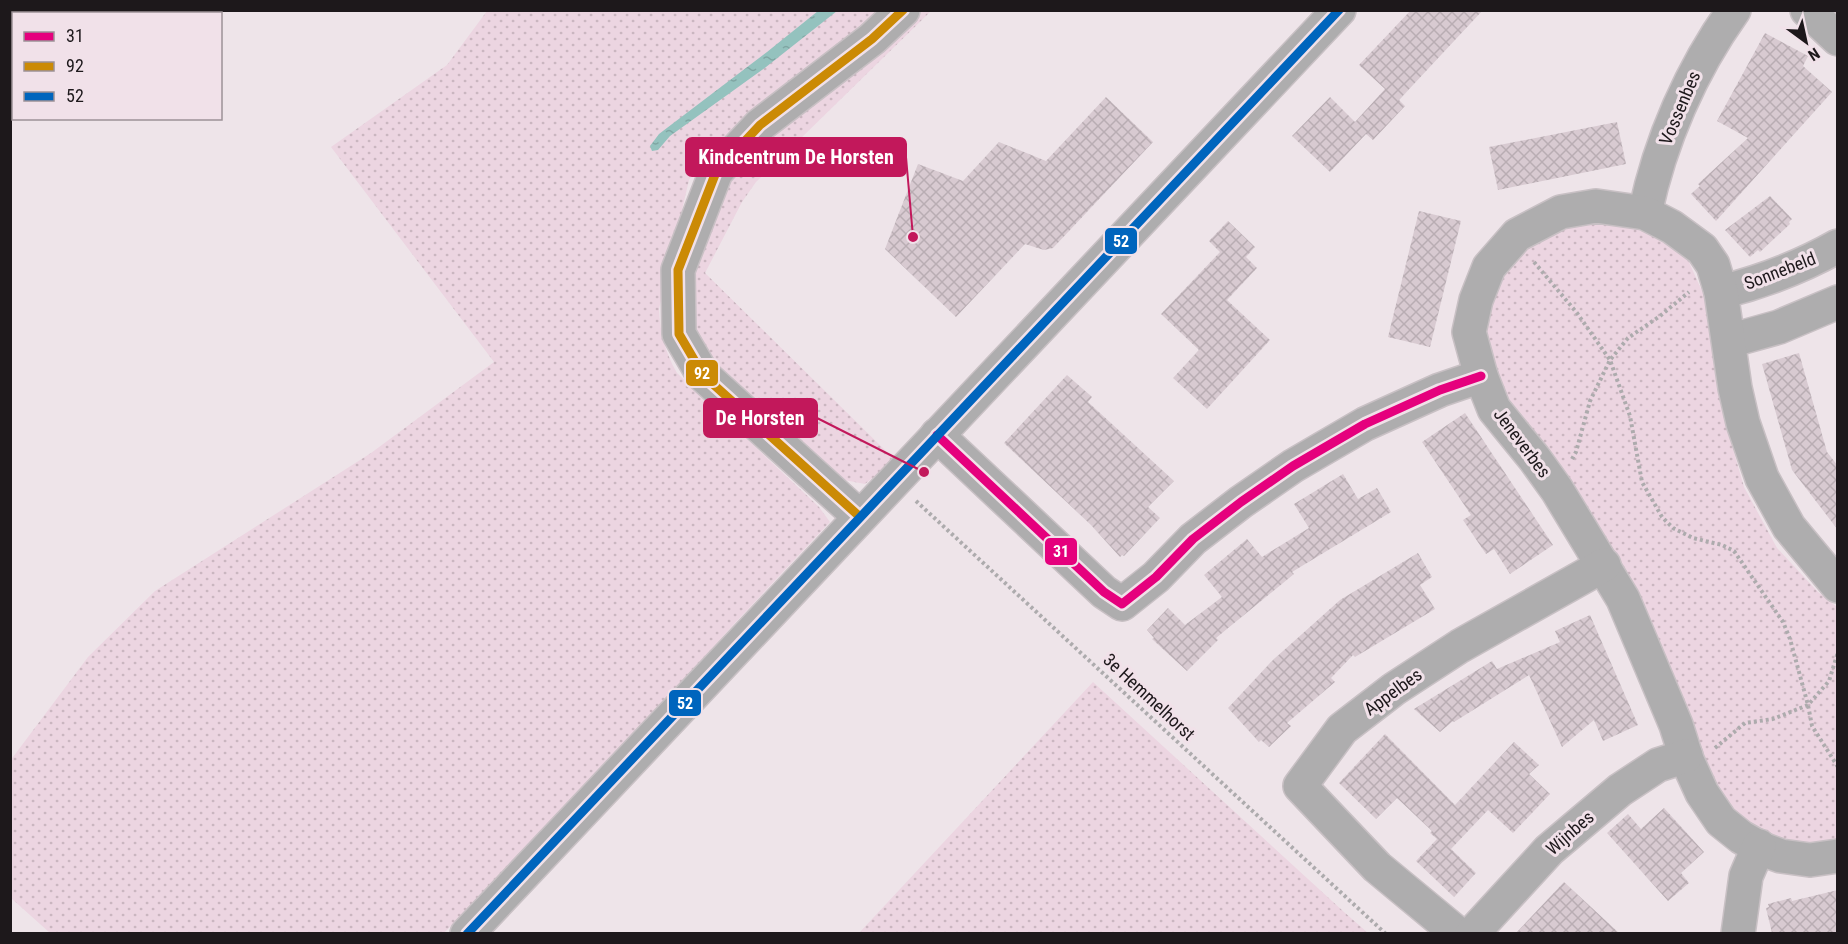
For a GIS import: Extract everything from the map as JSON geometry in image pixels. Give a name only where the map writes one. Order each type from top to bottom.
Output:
[{"type":"street","points":[[860,517],[703,375],[680,334],[678,270],[716,172],[760,125],[872,39],[903,10]]},
{"type":"street","points":[[467,933],[1339,10]]},
{"type":"street","name":"Vossenbes","points":[[1645,213],[1657,162],[1697,68],[1734,10]]},
{"type":"street","points":[[1807,10],[1838,39]]},
{"type":"street","name":"Jeneverbes","points":[[1838,586],[1790,527],[1762,478],[1735,388],[1718,282],[1713,265],[1702,249],[1672,227],[1645,213],[1596,206],[1562,212],[1517,235],[1489,267],[1476,300],[1469,332],[1481,376],[1494,409],[1549,479],[1623,599],[1702,793],[1721,820],[1741,837],[1781,856],[1810,860],[1838,856]]},
{"type":"street","name":"Sonnebeld","points":[[1718,282],[1781,273],[1838,246]]},
{"type":"street","points":[[1729,341],[1779,327],[1838,302]]},
{"type":"street","points":[[937,435],[1104,592],[1122,604],[1156,577],[1193,539],[1293,466],[1365,424],[1440,390],[1481,376]]},
{"type":"street","name":"Appelbes","points":[[1458,933],[1377,867],[1300,786],[1342,729],[1394,689],[1460,646],[1604,565]]},
{"type":"street","name":"Wijnbes","points":[[1472,933],[1549,850],[1620,790],[1658,765],[1686,756]]},
{"type":"street","points":[[1738,933],[1746,876],[1759,846]]},
{"type":"path","points":[[1514,239],[1577,313],[1610,360],[1630,416],[1642,482],[1662,517],[1673,528],[1694,538],[1722,545],[1734,551],[1783,622],[1790,639],[1812,726],[1838,767]]},
{"type":"path","points":[[1549,479],[1568,465],[1576,452],[1590,401],[1610,360],[1628,338],[1718,282]]},
{"type":"path","name":"3e Hemmelhorst","points":[[894,481],[1386,933]]},
{"type":"path","points":[[1686,756],[1714,749],[1745,723],[1773,719],[1808,705],[1829,681],[1838,652]]},
{"type":"shaded area","points":[[487,11],[885,11],[723,141],[697,168],[689,180],[659,309],[664,342],[677,373],[819,507],[830,522],[622,747],[444,933],[50,933],[11,898],[10,761],[88,657],[155,591],[371,453],[494,362],[331,147],[447,65]]},
{"type":"shaded area","points":[[922,11],[931,11],[756,182],[742,202],[705,273],[895,460],[865,484],[844,480],[812,466],[695,353],[688,292],[722,175],[872,56]]},
{"type":"shaded area","points":[[1594,219],[1649,231],[1688,260],[1711,311],[1721,407],[1744,487],[1777,548],[1818,592],[1837,607],[1837,844],[1804,847],[1749,829],[1715,791],[1530,434],[1490,369],[1484,340],[1492,292],[1514,254],[1547,234]]},
{"type":"shaded area","points":[[1093,682],[1344,912],[1368,933],[859,933]]},
{"type":"water","points":[[818,11],[837,11],[766,67],[670,136],[658,150],[652,151],[650,146],[659,134]]},
{"type":"building","points":[[1411,10],[1483,10],[1399,100],[1405,106],[1373,140],[1366,134],[1330,172],[1292,136],[1330,97],[1355,122],[1385,89],[1359,65]]},
{"type":"building","points":[[1765,33],[1808,56],[1803,66],[1832,92],[1716,221],[1691,194],[1700,186],[1698,184],[1748,138],[1717,121]]},
{"type":"building","points":[[1106,97],[1153,142],[1053,248],[1044,250],[1025,244],[956,317],[885,249],[918,164],[963,181],[999,142],[1046,161]]},
{"type":"building","points":[[1617,122],[1626,164],[1498,190],[1489,147]]},
{"type":"building","points":[[1770,196],[1792,219],[1790,224],[1760,252],[1758,250],[1750,257],[1725,230]]},
{"type":"building","points":[[1419,211],[1461,221],[1430,347],[1388,337]]},
{"type":"building","points":[[1228,221],[1255,247],[1246,257],[1257,268],[1227,300],[1270,340],[1207,409],[1173,378],[1199,350],[1161,314],[1220,252],[1209,241]]},
{"type":"building","points":[[1799,353],[1827,452],[1838,466],[1838,530],[1792,470],[1762,364]]},
{"type":"building","points":[[1067,375],[1092,397],[1088,402],[1174,481],[1148,507],[1160,518],[1124,556],[1120,557],[1091,525],[1004,443]]},
{"type":"building","points":[[1465,413],[1553,545],[1510,574],[1494,549],[1486,554],[1463,520],[1471,515],[1422,442]]},
{"type":"building","points":[[1343,474],[1358,499],[1377,488],[1391,512],[1292,572],[1294,574],[1216,638],[1218,640],[1187,671],[1152,639],[1154,638],[1147,630],[1168,608],[1185,625],[1222,597],[1204,575],[1247,539],[1262,557],[1309,528],[1294,504]]},
{"type":"building","points":[[1418,553],[1432,577],[1420,585],[1435,609],[1355,657],[1353,655],[1331,678],[1335,682],[1287,723],[1291,726],[1269,747],[1261,740],[1259,742],[1228,708],[1273,660],[1340,600]]},
{"type":"building","points":[[1590,615],[1638,725],[1603,741],[1594,720],[1562,747],[1529,675],[1453,721],[1440,732],[1414,709],[1492,661],[1497,669],[1560,642],[1555,631]]},
{"type":"building","points":[[1385,734],[1455,805],[1514,742],[1539,765],[1529,774],[1550,794],[1513,833],[1488,810],[1451,849],[1476,873],[1454,897],[1416,861],[1437,839],[1430,833],[1432,831],[1397,798],[1376,819],[1339,783]]},
{"type":"building","points":[[1664,808],[1704,852],[1681,873],[1689,883],[1668,901],[1607,833],[1628,814],[1641,829]]},
{"type":"building","points":[[1564,882],[1619,933],[1516,933]]},
{"type":"building","points":[[1838,890],[1838,933],[1772,933],[1766,908],[1769,907],[1768,904]]},
{"type":"transit line","name":"92","points":[[860,517],[703,375],[679,334],[678,270],[716,172],[760,125],[872,39],[903,10]]},
{"type":"transit line","name":"52","points":[[467,934],[1339,10]]},
{"type":"transit line","name":"31","points":[[937,435],[1104,592],[1122,604],[1156,577],[1193,539],[1293,466],[1365,424],[1440,390],[1481,376]]},
{"type":"place","name":"Kindcentrum De Horsten","points":[[913,237]]},
{"type":"place","name":"De Horsten","points":[[924,472]]}]
